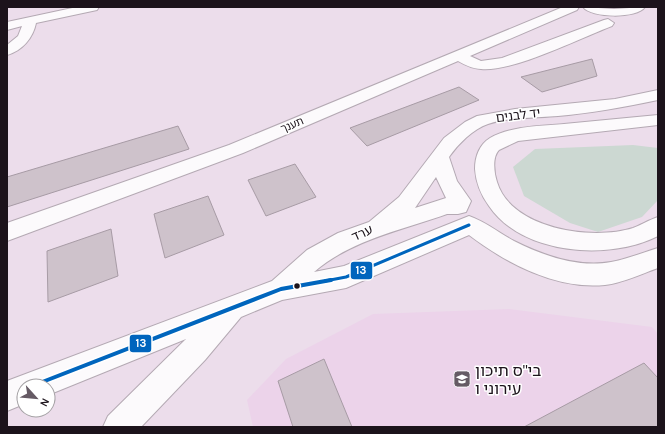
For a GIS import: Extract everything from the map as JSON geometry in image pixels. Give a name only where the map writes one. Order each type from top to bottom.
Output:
[{"type":"street","points":[[7,26],[93,7]]},
{"type":"street","name":"תענך","points":[[7,232],[236,149],[574,7]]},
{"type":"street","points":[[589,7],[615,13],[624,13],[639,7]]},
{"type":"street","points":[[7,51],[13,48],[28,33],[30,21]]},
{"type":"street","points":[[458,55],[480,65],[492,65],[522,56],[608,23]]},
{"type":"street","name":"יד לבנים","points":[[378,226],[407,203],[417,186],[440,158],[450,142],[465,130],[483,120],[515,114],[560,111],[615,104],[658,94]]},
{"type":"street","name":"יד לבנים","points":[[502,207],[488,187],[484,173],[485,157],[490,149],[500,140],[522,134],[658,120]]},
{"type":"street","points":[[440,158],[448,185],[466,215],[493,241],[520,256],[552,267],[577,273],[605,274],[658,258]]},
{"type":"street","name":"יד לבנים","points":[[466,215],[466,196],[480,194],[495,200],[513,219],[536,231],[578,240],[609,240],[634,236],[658,226]]},
{"type":"street","name":"ערד","points":[[281,289],[315,258],[344,241],[378,226],[446,206],[466,215]]},
{"type":"street","points":[[466,215],[491,230],[497,228],[505,220],[502,207]]},
{"type":"street","name":"ערד","points":[[53,378],[281,289],[346,277],[466,215]]},
{"type":"street","points":[[119,427],[195,350],[232,309]]},
{"type":"shaded area","points":[[633,145],[658,148],[658,200],[642,217],[598,232],[570,223],[524,196],[513,167],[535,149]]},
{"type":"shaded area","name":"בי\"ס תיכון עירוני ו","points":[[509,309],[652,327],[658,334],[658,427],[253,427],[247,400],[286,359],[373,314]]},
{"type":"building","points":[[592,59],[597,76],[542,92],[521,77]]},
{"type":"building","points":[[459,87],[479,100],[367,146],[350,128]]},
{"type":"building","points":[[178,126],[189,149],[7,207],[7,177]]},
{"type":"building","points":[[295,164],[316,197],[266,216],[248,180]]},
{"type":"building","points":[[208,196],[224,235],[165,258],[154,214]]},
{"type":"building","points":[[111,229],[118,276],[48,302],[47,251]]},
{"type":"building","points":[[324,359],[352,427],[293,427],[278,381]]},
{"type":"building","points":[[644,363],[658,378],[658,427],[524,427]]},
{"type":"transit line","name":"13","points":[[53,378],[281,289],[346,277],[469,225]]},
{"type":"place","name":"בי\"ס תיכון עירוני ו","points":[[462,379]]}]
